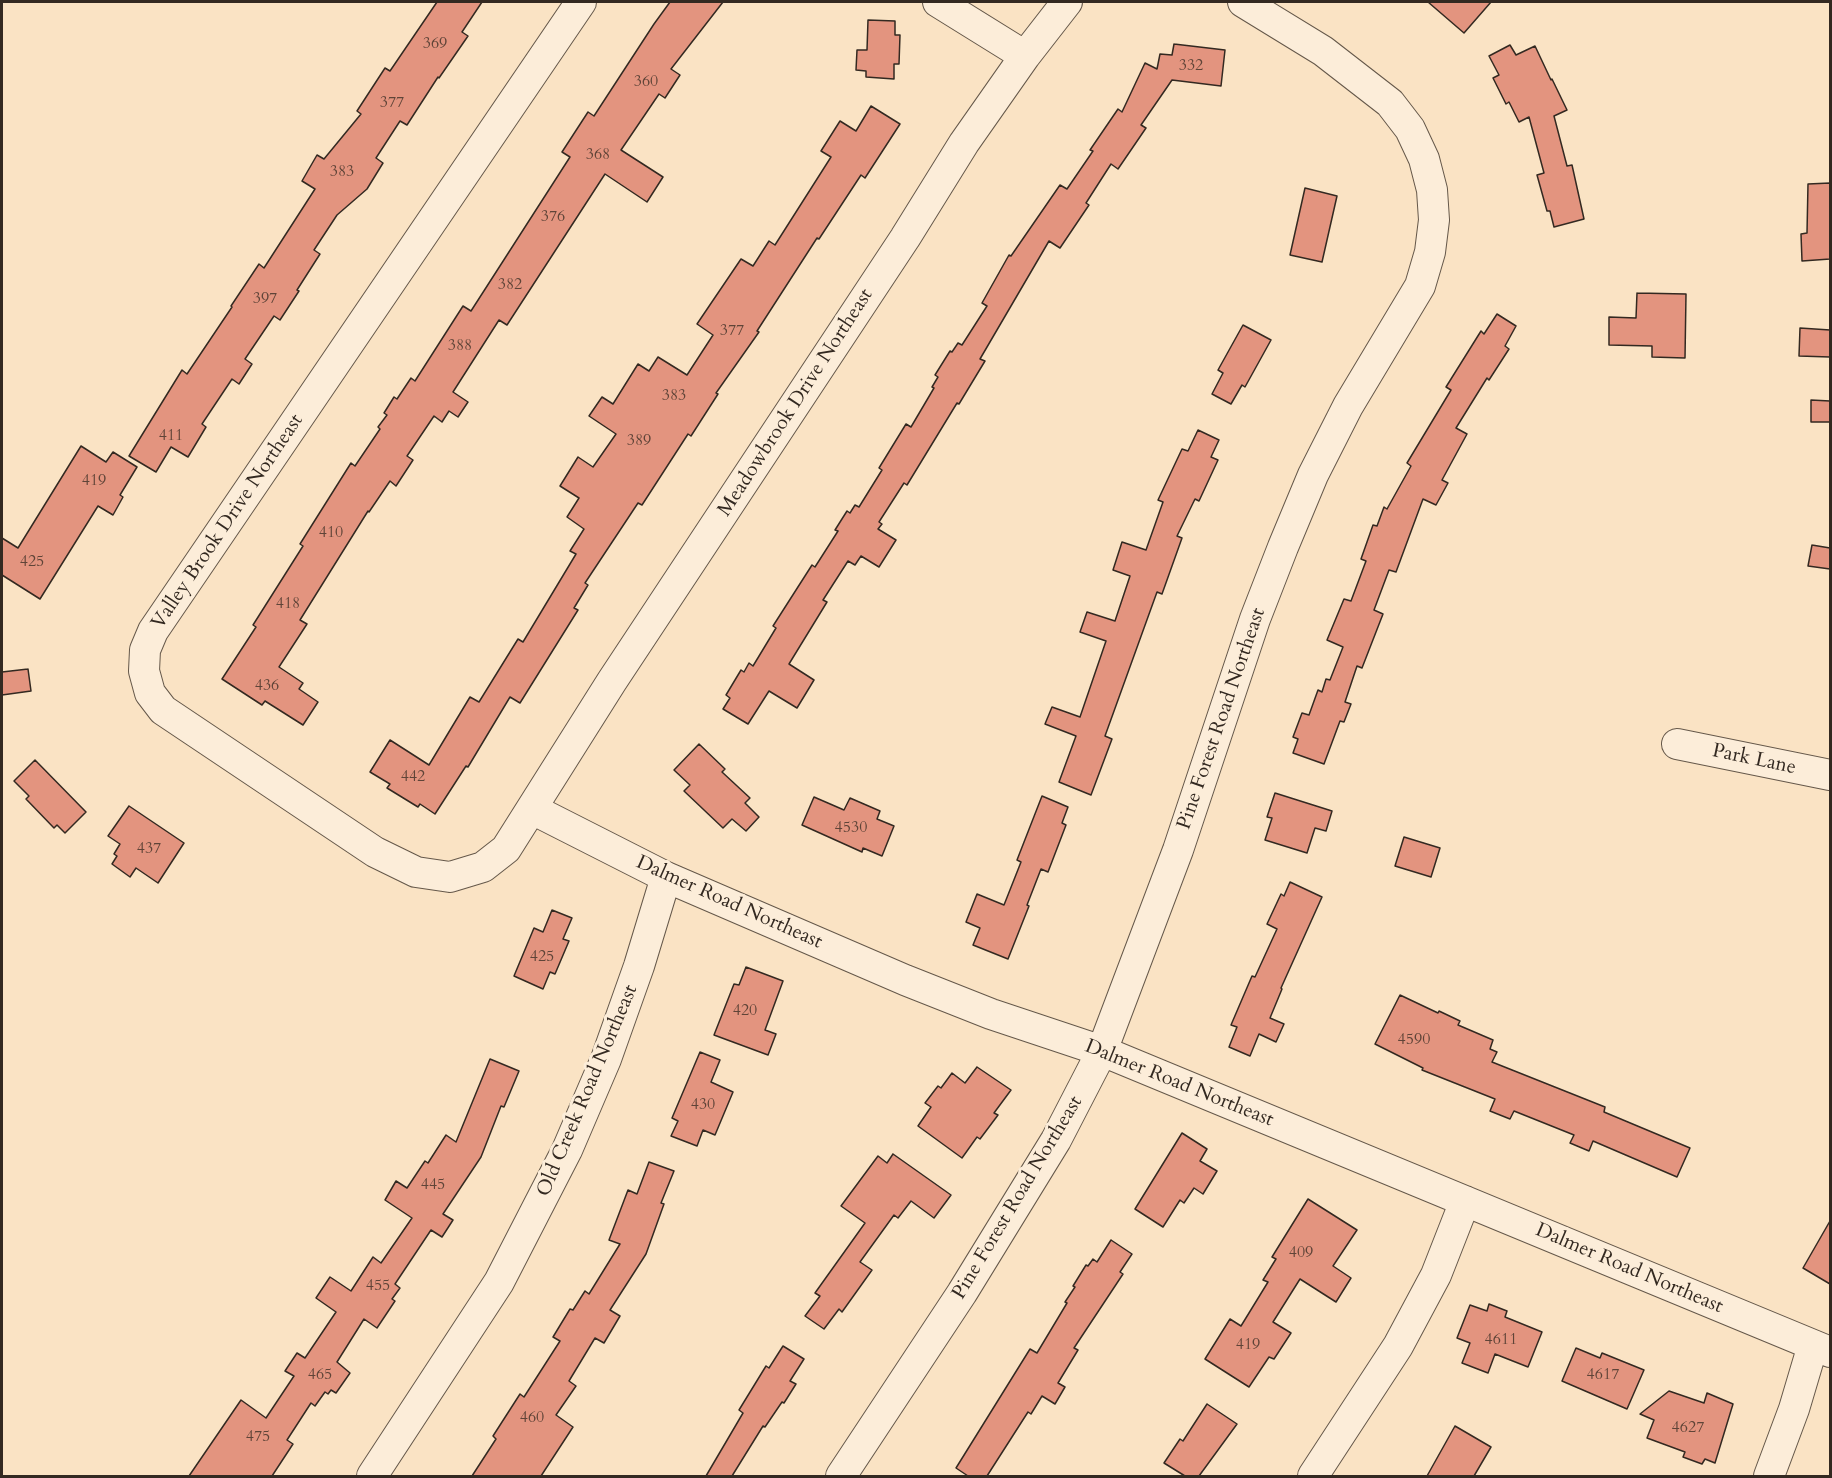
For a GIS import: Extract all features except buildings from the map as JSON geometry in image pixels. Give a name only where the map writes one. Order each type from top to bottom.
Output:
[{"type":"street","name":"Valley Brook Drive Northeast","points":[[532,808],[506,849],[483,867],[450,877],[416,872],[375,852],[163,710],[150,693],[144,671],[145,650],[153,631],[581,2]]},
{"type":"street","points":[[938,2],[1025,56]]},
{"type":"street","name":"Meadowbrook Drive Northeast","points":[[532,808],[625,661],[898,248],[964,144],[1025,56],[1067,2]]},
{"type":"street","name":"Pine Forest Road Northeast","points":[[841,1476],[962,1293],[1056,1140],[1102,1051],[1178,850],[1255,619],[1282,547],[1313,476],[1348,406],[1420,286],[1430,252],[1434,220],[1432,190],[1424,159],[1410,129],[1390,103],[1323,51],[1243,2]]},
{"type":"street","name":"Park Lane","points":[[1677,744],[1830,775]]},
{"type":"street","name":"Dalmer Road Northeast","points":[[532,808],[666,877],[905,980],[991,1014],[1102,1051],[1822,1349]]},
{"type":"street","name":"Old Creek Road Northeast","points":[[372,1476],[499,1282],[567,1150],[606,1059],[639,966],[666,877]]},
{"type":"street","points":[[1313,1476],[1398,1346],[1436,1275],[1465,1201]]},
{"type":"street","points":[[1769,1476],[1794,1409],[1822,1349]]}]
